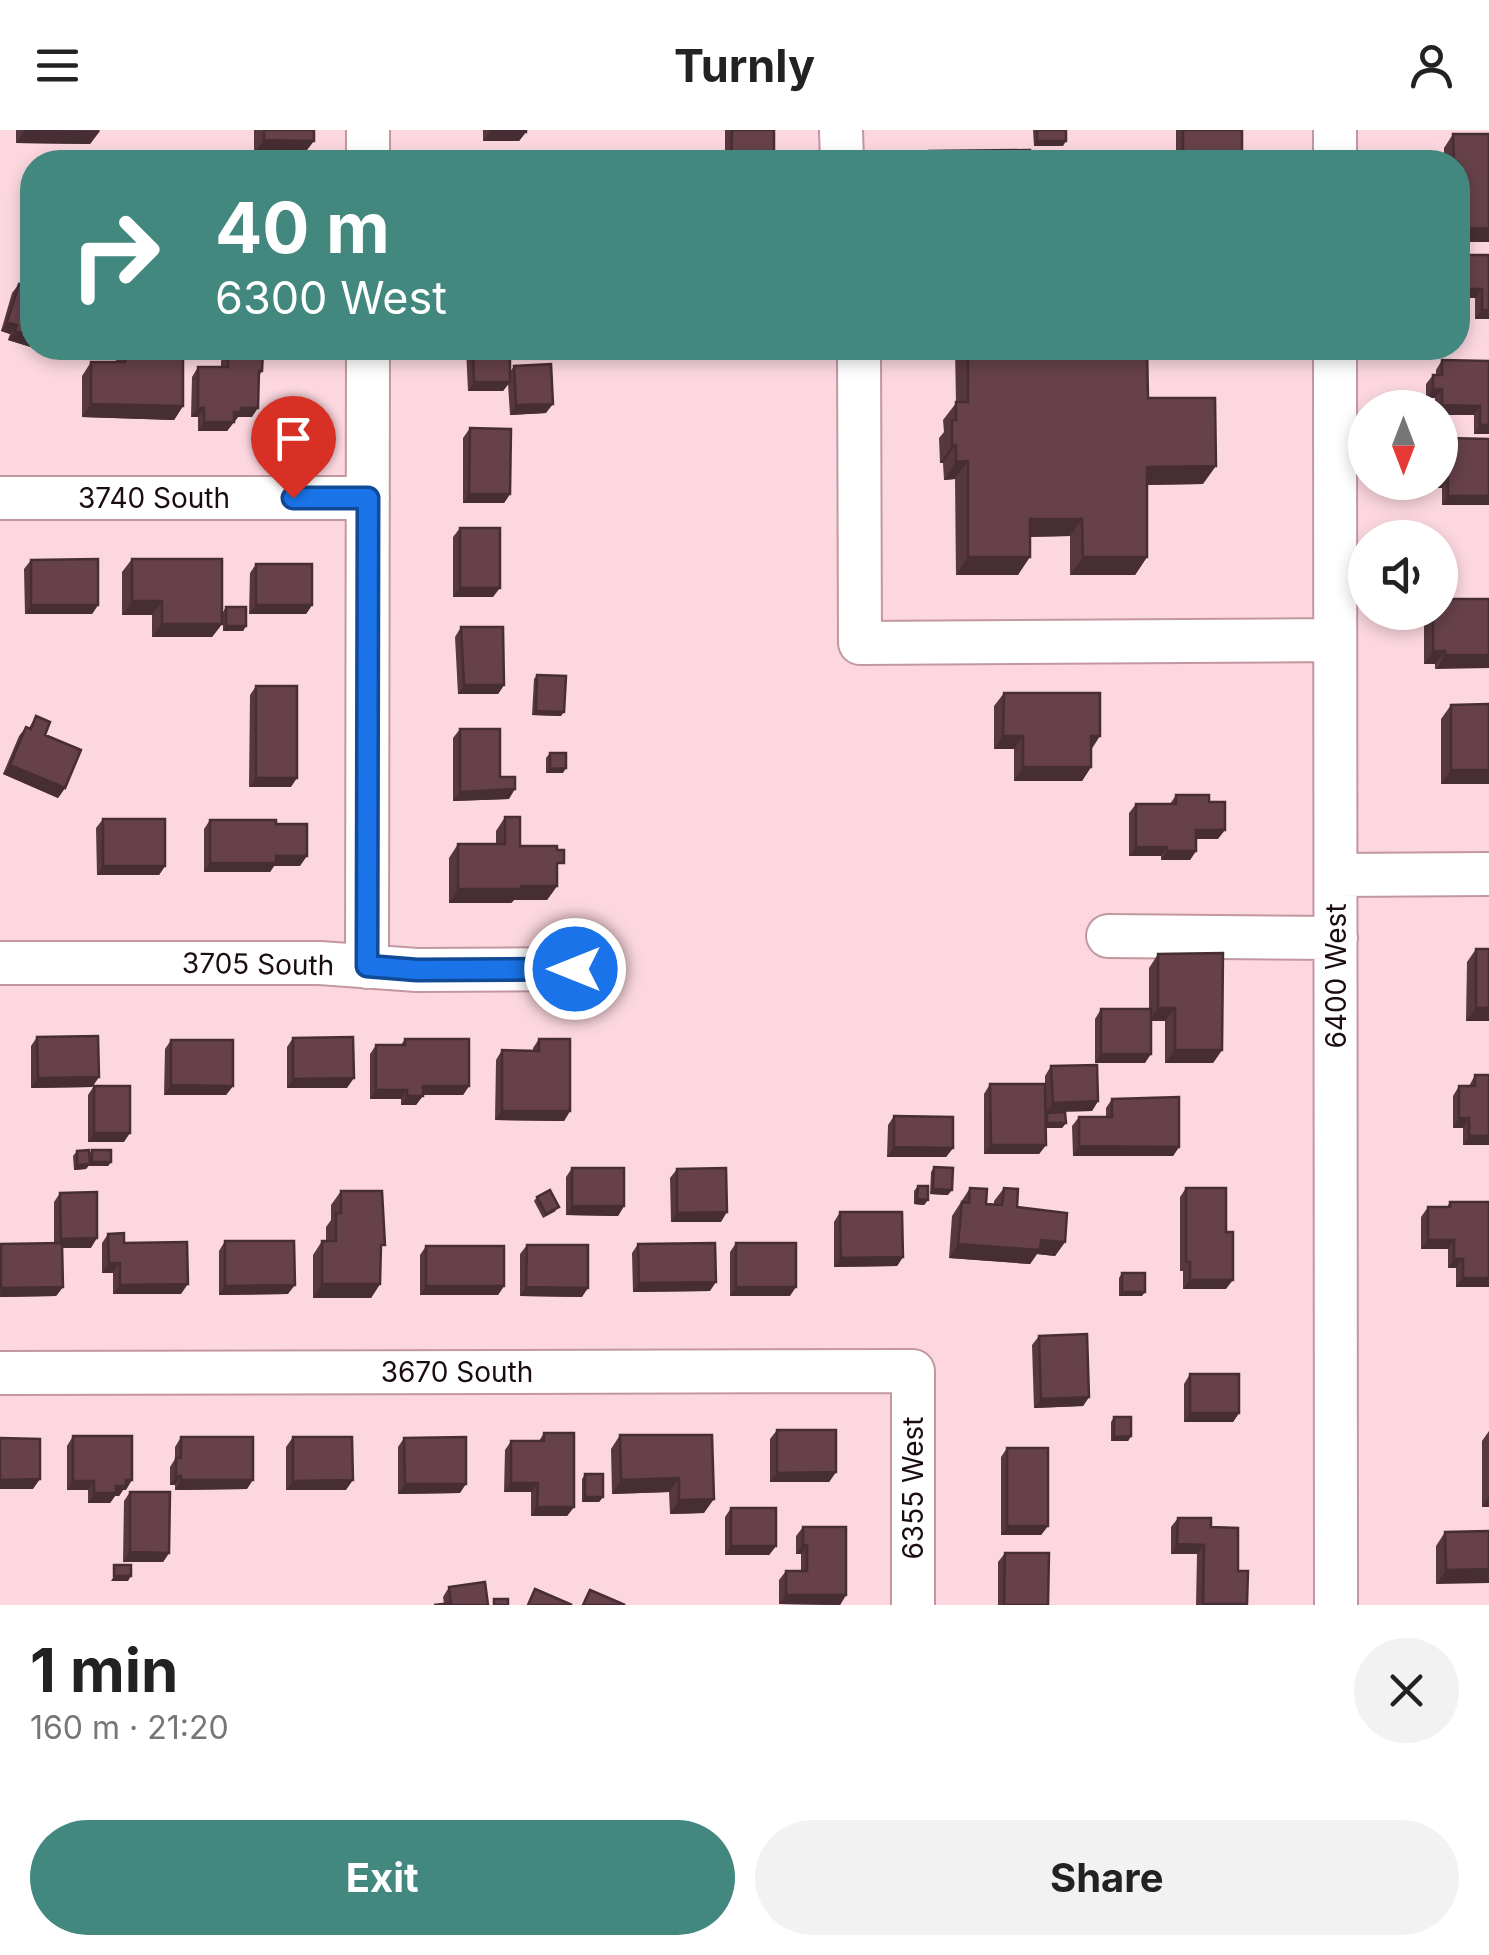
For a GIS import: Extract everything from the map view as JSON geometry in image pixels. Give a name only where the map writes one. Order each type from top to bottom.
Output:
[{"type":"street","points":[[367,966],[368,360]]},
{"type":"street","points":[[858,360],[860,643],[1335,640]]},
{"type":"street","name":"6400 West","points":[[1335,360],[1336,1605]]},
{"type":"street","name":"3740 South","points":[[0,498],[368,498]]},
{"type":"street","points":[[1336,875],[1489,874]]},
{"type":"street","points":[[1108,936],[1336,938]]},
{"type":"street","name":"3705 South","points":[[0,963],[320,963],[417,970],[575,969]]},
{"type":"street","name":"3670 South","points":[[0,1373],[913,1371]]},
{"type":"street","name":"6355 West","points":[[913,1371],[913,1605]]},
{"type":"building","points":[[264,130],[314,130],[314,141],[264,140]]},
{"type":"building","points":[[526,130],[526,132],[490,132]]},
{"type":"building","points":[[732,130],[774,130],[774,150],[731,150]]},
{"type":"building","points":[[1037,130],[1066,130],[1066,141],[1037,141]]},
{"type":"building","points":[[1183,130],[1242,130],[1242,150],[1183,150]]},
{"type":"building","points":[[1453,134],[1489,134],[1489,228],[1470,229],[1470,150],[1454,150]]},
{"type":"building","points":[[1470,255],[1489,255],[1489,310],[1482,310],[1482,289],[1470,289]]},
{"type":"building","points":[[20,284],[20,333],[15,331],[17,325],[7,322]]},
{"type":"building","points":[[183,360],[183,406],[91,404],[91,362]]},
{"type":"building","points":[[228,360],[263,360],[258,408],[234,412],[234,422],[204,422],[204,408],[198,408],[198,367],[228,367]]},
{"type":"building","points":[[473,360],[510,360],[510,382],[474,382]]},
{"type":"building","points":[[968,360],[1147,360],[1148,398],[1215,398],[1216,466],[1147,467],[1147,557],[1083,557],[1082,519],[1030,519],[1030,557],[968,557],[968,461],[956,462],[952,420],[956,420],[956,402],[968,402]]},
{"type":"building","points":[[1442,360],[1489,361],[1489,425],[1480,425],[1480,406],[1458,405],[1458,390],[1433,389],[1433,375],[1442,375]]},
{"type":"building","points":[[551,364],[553,404],[516,405],[514,366]]},
{"type":"building","points":[[470,428],[511,429],[510,494],[469,494]]},
{"type":"building","points":[[1458,438],[1489,439],[1489,496],[1458,496]]},
{"type":"building","points":[[460,528],[500,528],[500,588],[460,588]]},
{"type":"building","points":[[98,559],[98,605],[31,605],[31,560]]},
{"type":"building","points":[[132,559],[222,559],[222,624],[162,624],[162,601],[132,601]]},
{"type":"building","points":[[256,564],[312,564],[312,605],[256,605]]},
{"type":"building","points":[[1458,599],[1489,599],[1489,655],[1445,655],[1445,651],[1433,651],[1433,630],[1458,630]]},
{"type":"building","points":[[226,607],[246,607],[246,626],[226,626]]},
{"type":"building","points":[[461,627],[503,627],[504,685],[464,685]]},
{"type":"building","points":[[537,675],[566,676],[564,712],[536,711]]},
{"type":"building","points":[[256,686],[297,686],[297,778],[256,778]]},
{"type":"building","points":[[1004,693],[1100,693],[1100,736],[1091,736],[1091,767],[1023,767],[1023,736],[1003,736]]},
{"type":"building","points":[[1489,704],[1489,770],[1451,770],[1451,705]]},
{"type":"building","points":[[36,716],[50,722],[45,735],[81,750],[65,788],[10,765],[26,727],[31,729]]},
{"type":"building","points":[[460,729],[500,729],[500,777],[515,777],[515,789],[460,792]]},
{"type":"building","points":[[550,753],[566,753],[566,768],[550,769]]},
{"type":"building","points":[[1176,795],[1209,795],[1209,802],[1225,802],[1225,830],[1196,830],[1196,851],[1136,847],[1136,804],[1176,804]]},
{"type":"building","points":[[505,817],[520,817],[520,846],[557,846],[557,850],[564,850],[564,863],[557,863],[557,886],[458,889],[458,844],[505,844]]},
{"type":"building","points":[[103,819],[165,819],[165,866],[103,866]]},
{"type":"building","points":[[210,820],[307,824],[307,856],[276,856],[276,863],[210,863]]},
{"type":"building","points":[[1476,949],[1489,949],[1489,1008],[1476,1008]]},
{"type":"building","points":[[1223,953],[1222,1050],[1175,1050],[1175,1008],[1158,1008],[1158,954]]},
{"type":"building","points":[[1101,1009],[1151,1009],[1151,1054],[1101,1054]]},
{"type":"building","points":[[98,1036],[99,1077],[38,1078],[37,1037]]},
{"type":"building","points":[[353,1037],[354,1078],[293,1079],[293,1038]]},
{"type":"building","points":[[405,1039],[469,1039],[469,1086],[423,1086],[423,1096],[407,1096],[407,1090],[376,1090],[376,1045],[405,1045]]},
{"type":"building","points":[[539,1039],[570,1039],[570,1111],[502,1111],[502,1050],[539,1051]]},
{"type":"building","points":[[171,1040],[233,1040],[233,1086],[171,1085]]},
{"type":"building","points":[[1097,1065],[1098,1101],[1053,1103],[1051,1066]]},
{"type":"building","points":[[1475,1075],[1489,1075],[1489,1136],[1469,1136],[1469,1118],[1459,1118],[1459,1086],[1475,1086]]},
{"type":"building","points":[[990,1084],[1045,1084],[1046,1145],[991,1145]]},
{"type":"building","points":[[94,1086],[130,1086],[130,1133],[94,1133]]},
{"type":"building","points":[[1179,1097],[1179,1147],[1079,1146],[1079,1117],[1112,1117],[1112,1099]]},
{"type":"building","points":[[1065,1112],[1066,1123],[1047,1123],[1047,1113]]},
{"type":"building","points":[[894,1116],[953,1117],[953,1148],[894,1147]]},
{"type":"building","points":[[89,1150],[90,1164],[77,1165],[77,1151]]},
{"type":"building","points":[[92,1150],[111,1150],[111,1162],[92,1162]]},
{"type":"building","points":[[934,1167],[953,1168],[952,1190],[933,1189]]},
{"type":"building","points":[[572,1168],[624,1168],[624,1206],[572,1206]]},
{"type":"building","points":[[726,1168],[727,1212],[677,1213],[677,1169]]},
{"type":"building","points":[[918,1186],[928,1186],[928,1200],[917,1199]]},
{"type":"building","points":[[970,1188],[987,1189],[986,1204],[1002,1205],[1004,1188],[1018,1189],[1017,1207],[1067,1213],[1065,1242],[1041,1240],[1040,1250],[958,1244],[962,1202],[969,1203]]},
{"type":"building","points":[[1186,1188],[1226,1188],[1226,1232],[1233,1232],[1233,1280],[1190,1280],[1190,1262],[1186,1262]]},
{"type":"building","points":[[550,1190],[559,1207],[546,1214],[537,1197]]},
{"type":"building","points":[[341,1191],[382,1191],[385,1245],[381,1245],[380,1284],[322,1284],[322,1241],[336,1241]]},
{"type":"building","points":[[97,1192],[97,1238],[61,1239],[60,1193]]},
{"type":"building","points":[[1450,1202],[1489,1202],[1489,1278],[1463,1278],[1463,1259],[1454,1259],[1454,1240],[1428,1240],[1428,1207],[1450,1207]]},
{"type":"building","points":[[840,1212],[902,1212],[903,1257],[841,1258]]},
{"type":"building","points":[[124,1233],[124,1243],[187,1242],[188,1284],[120,1285],[120,1263],[109,1263],[108,1234]]},
{"type":"building","points":[[225,1241],[294,1241],[295,1285],[225,1286]]},
{"type":"building","points":[[62,1243],[63,1287],[1,1288],[1,1244]]},
{"type":"building","points":[[715,1243],[716,1282],[639,1283],[638,1244]]},
{"type":"building","points":[[736,1243],[796,1243],[796,1287],[736,1287]]},
{"type":"building","points":[[527,1245],[588,1245],[588,1288],[526,1287]]},
{"type":"building","points":[[426,1246],[504,1246],[504,1286],[426,1286]]},
{"type":"building","points":[[1122,1273],[1145,1273],[1145,1292],[1122,1292]]},
{"type":"building","points":[[1087,1334],[1089,1397],[1041,1399],[1039,1336]]},
{"type":"building","points":[[1190,1374],[1239,1374],[1239,1413],[1190,1413]]},
{"type":"building","points":[[1114,1417],[1131,1417],[1131,1436],[1114,1437]]},
{"type":"building","points":[[777,1430],[836,1430],[836,1472],[777,1473]]},
{"type":"building","points":[[544,1433],[574,1433],[574,1507],[537,1507],[538,1483],[511,1483],[511,1441],[544,1441]]},
{"type":"building","points":[[620,1435],[712,1435],[714,1499],[679,1500],[679,1478],[621,1480]]},
{"type":"building","points":[[73,1436],[132,1436],[132,1480],[126,1480],[126,1486],[116,1486],[116,1493],[94,1493],[94,1481],[73,1481]]},
{"type":"building","points":[[181,1437],[253,1437],[253,1480],[181,1480],[181,1476],[176,1476],[176,1458],[181,1458]]},
{"type":"building","points":[[293,1437],[352,1437],[353,1480],[293,1481]]},
{"type":"building","points":[[466,1437],[466,1484],[405,1484],[404,1438]]},
{"type":"building","points":[[0,1438],[40,1439],[40,1479],[0,1480]]},
{"type":"building","points":[[1007,1448],[1048,1448],[1048,1526],[1007,1526]]},
{"type":"building","points":[[585,1474],[603,1474],[603,1497],[585,1497]]},
{"type":"building","points":[[130,1492],[170,1492],[169,1553],[130,1552]]},
{"type":"building","points":[[731,1508],[776,1508],[776,1546],[731,1546]]},
{"type":"building","points":[[1178,1518],[1211,1518],[1211,1527],[1238,1528],[1238,1571],[1248,1571],[1247,1604],[1203,1604],[1204,1545],[1177,1544]]},
{"type":"building","points":[[803,1527],[846,1527],[846,1595],[786,1595],[786,1571],[807,1571]]},
{"type":"building","points":[[1489,1531],[1489,1569],[1446,1570],[1445,1532]]},
{"type":"building","points":[[1005,1553],[1049,1553],[1048,1605],[1004,1605]]},
{"type":"building","points":[[114,1565],[131,1565],[131,1576],[114,1576]]},
{"type":"building","points":[[485,1582],[488,1605],[434,1605],[451,1603],[449,1587]]},
{"type":"building","points":[[535,1589],[572,1605],[528,1605]]},
{"type":"building","points":[[590,1590],[625,1605],[583,1605]]},
{"type":"building","points":[[494,1599],[508,1599],[508,1605],[494,1605]]},
{"type":"route","points":[[293,498],[368,498],[367,966],[417,970],[575,969]]}]
